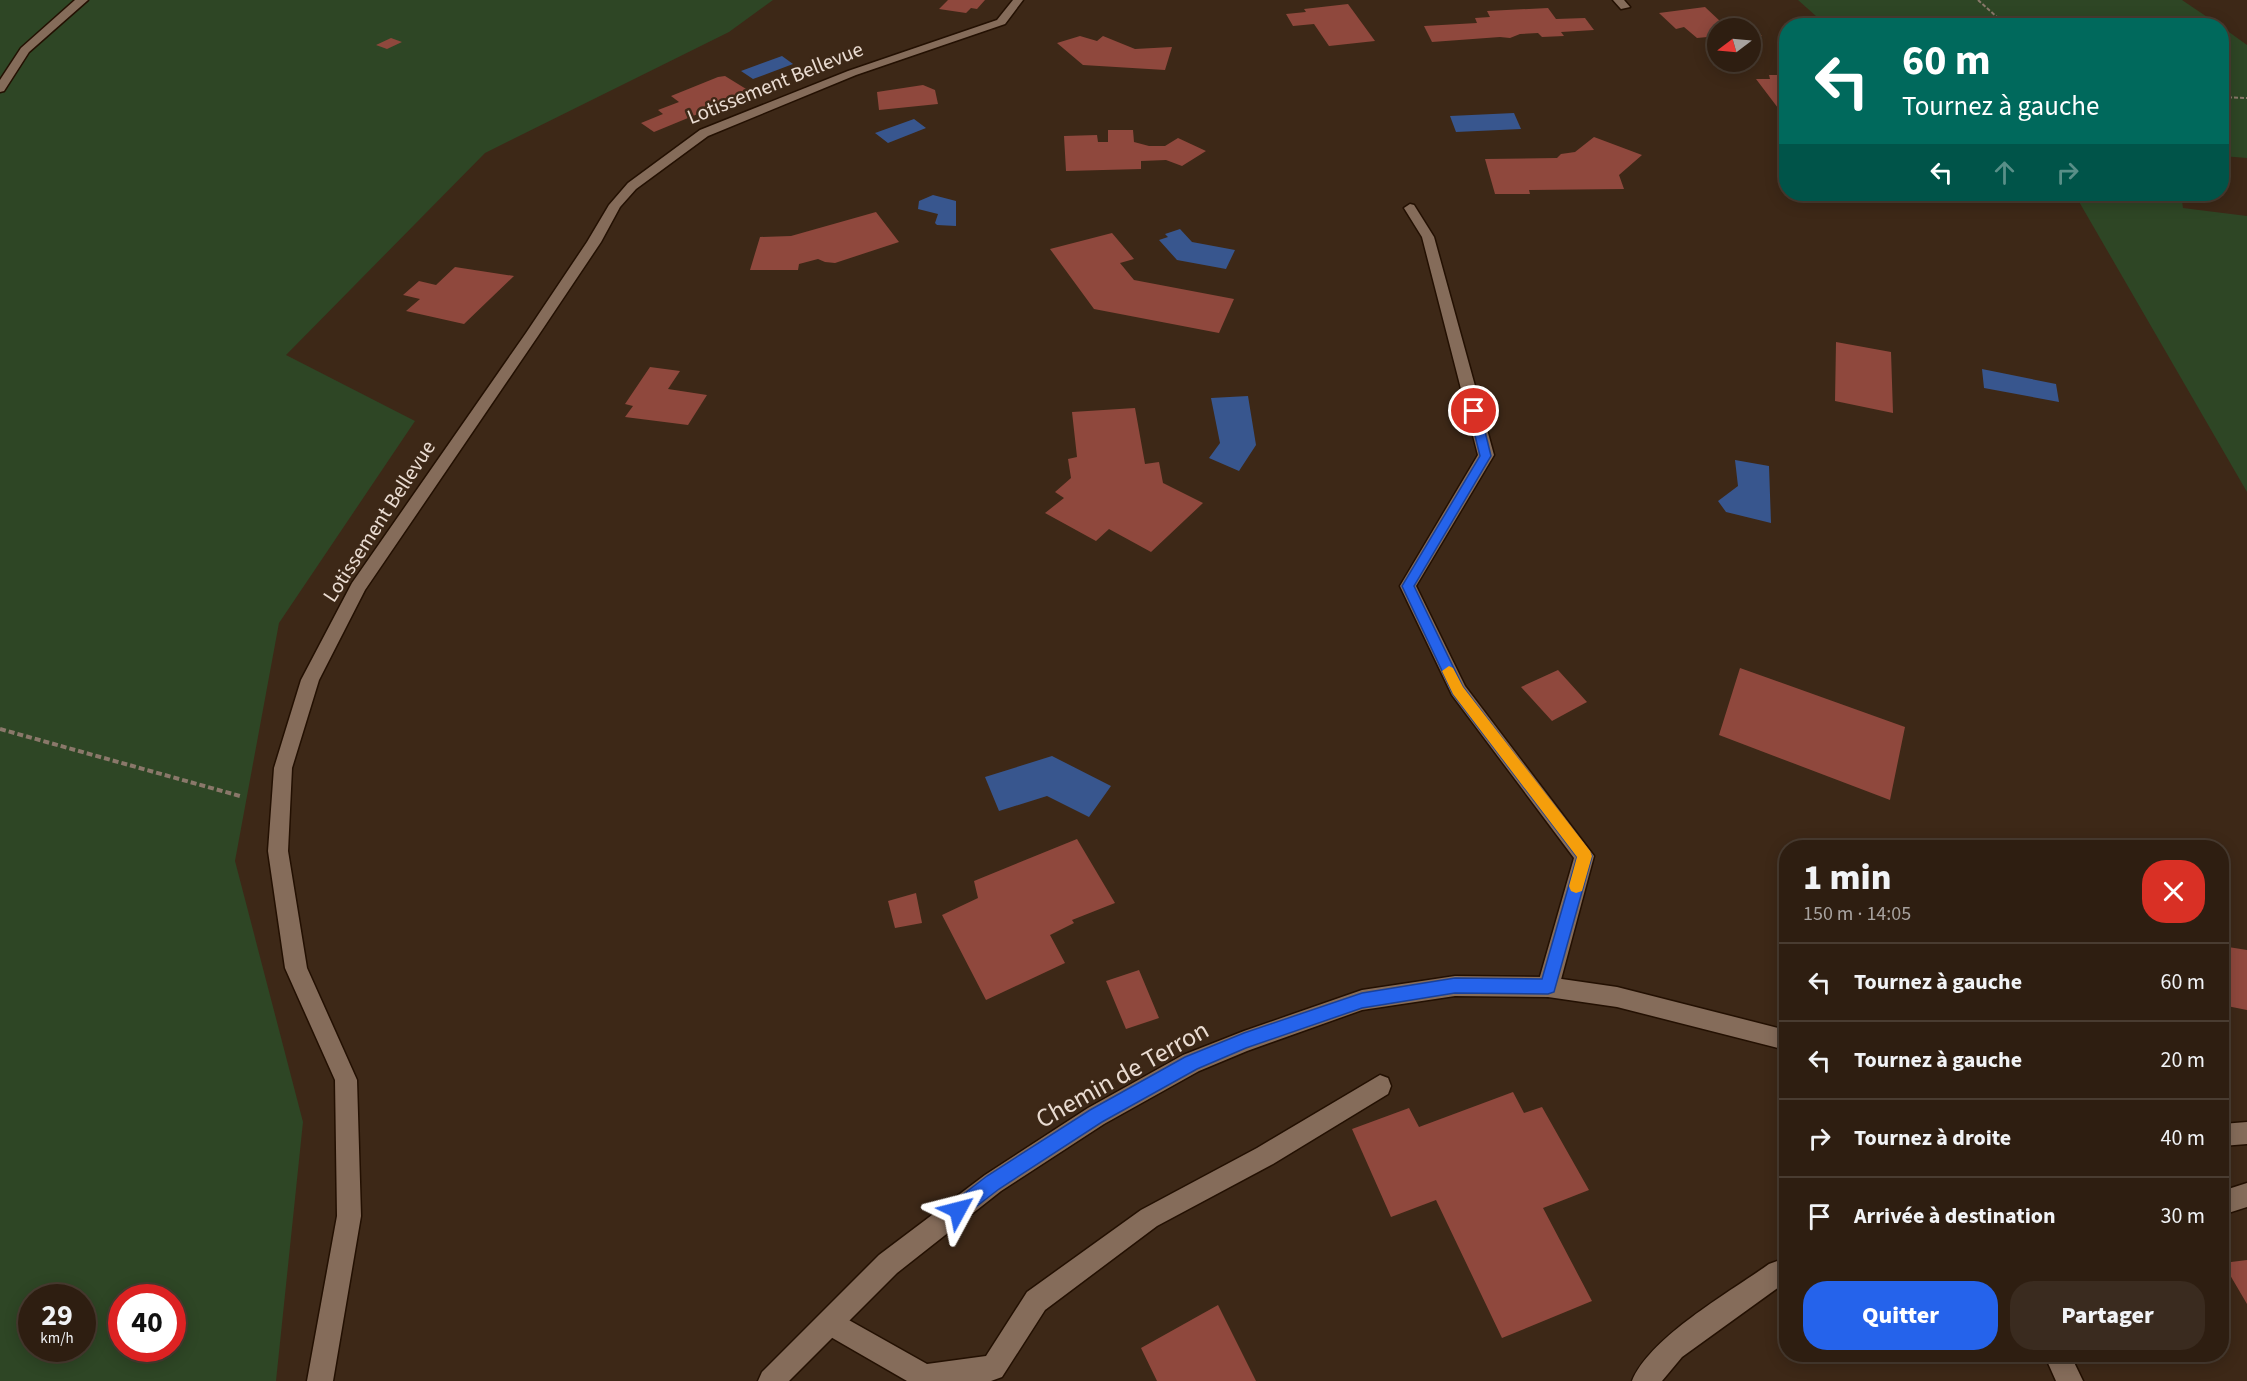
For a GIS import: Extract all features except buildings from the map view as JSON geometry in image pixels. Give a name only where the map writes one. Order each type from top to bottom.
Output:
[{"type":"street","points":[[0,89],[25,50],[74,5],[83,0]]},
{"type":"street","name":"Lotissement Bellevue","points":[[320,1381],[348,1216],[346,1080],[296,968],[278,851],[284,768],[310,680],[358,587],[594,242],[615,205],[632,186],[704,133],[852,73],[1001,22],[1018,0]]},
{"type":"street","points":[[1410,208],[1428,237],[1486,456],[1408,586],[1458,690],[1584,856],[1548,987]]},
{"type":"street","name":"Chemin de Terron","points":[[771,1381],[888,1264],[993,1183],[1096,1116],[1191,1063],[1244,1041],[1362,1000],[1455,986],[1548,987],[1617,997],[1779,1038]]},
{"type":"street","points":[[831,1323],[925,1377],[993,1368],[1036,1301],[1149,1218],[1265,1156],[1380,1086]]},
{"type":"street","points":[[2229,1134],[2247,1133]]},
{"type":"street","points":[[2229,1201],[2247,1196]]},
{"type":"street","points":[[1645,1381],[1673,1348],[1779,1272]]},
{"type":"street","points":[[2060,1362],[2070,1381]]},
{"type":"path","points":[[1978,0],[1998,18]]},
{"type":"path","points":[[2229,97],[2247,98]]},
{"type":"path","points":[[0,729],[281,809]]},
{"type":"green space","points":[[0,0],[773,0],[729,32],[485,153],[286,355],[415,421],[279,623],[235,861],[303,1122],[276,1381],[0,1381]]},
{"type":"green space","points":[[1798,0],[2182,0],[2209,18],[1818,18]]},
{"type":"green space","points":[[2229,32],[2247,45],[2247,158],[2229,157]]},
{"type":"green space","points":[[2079,201],[2182,201],[2183,208],[2247,216],[2247,492]]},
{"type":"water","points":[[782,56],[793,64],[753,79],[741,71]]},
{"type":"water","points":[[1514,113],[1521,129],[1456,132],[1450,116]]},
{"type":"water","points":[[914,119],[926,128],[888,143],[875,133]]},
{"type":"water","points":[[933,195],[956,201],[956,226],[937,225],[935,223],[938,214],[918,209],[919,201]]},
{"type":"water","points":[[1180,229],[1192,242],[1235,250],[1226,269],[1177,260],[1159,240],[1168,237],[1165,234]]},
{"type":"water","points":[[1982,369],[2056,384],[2059,402],[1984,388]]},
{"type":"water","points":[[1248,396],[1256,445],[1239,471],[1209,458],[1220,443],[1211,398]]},
{"type":"water","points":[[1735,460],[1769,466],[1771,523],[1726,512],[1718,501],[1738,486]]},
{"type":"water","points":[[1052,756],[1111,786],[1089,817],[1047,796],[999,811],[985,777]]},
{"type":"slow traffic","points":[[1449,671],[1458,690],[1584,856],[1576,886]]},
{"type":"route","points":[[958,1210],[993,1183],[1096,1116],[1191,1063],[1244,1041],[1362,1000],[1455,986],[1548,987],[1584,856],[1458,690],[1408,586],[1486,456],[1474,411]]}]
